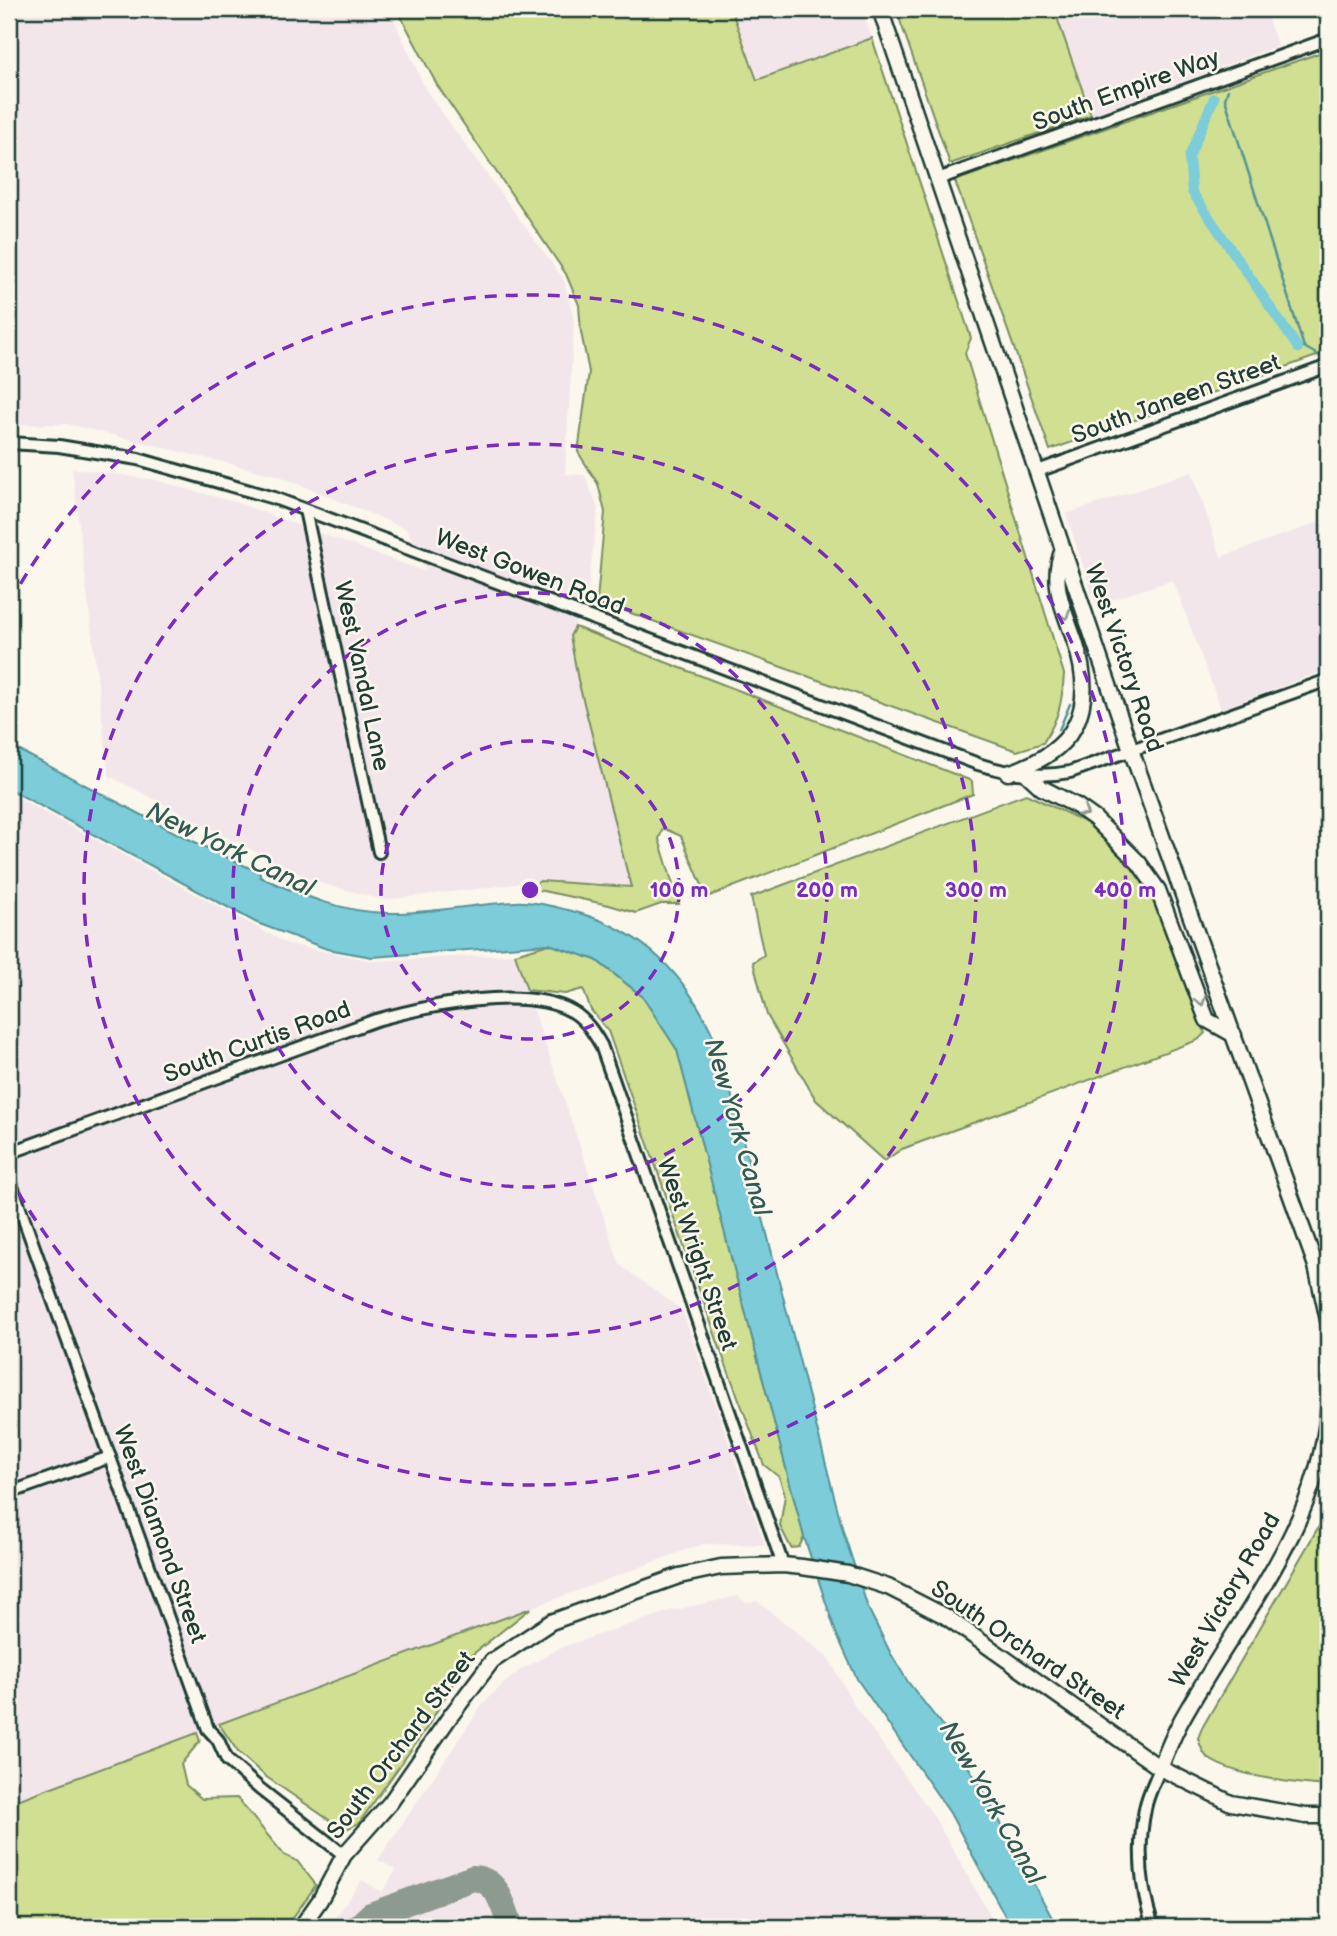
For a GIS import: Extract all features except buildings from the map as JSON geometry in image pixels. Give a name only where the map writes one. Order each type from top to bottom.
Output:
[{"type":"main road","name":"West Victory Road","points":[[880,9],[1131,750],[1316,1266],[1328,1320]]},
{"type":"main road","points":[[1008,773],[1044,758],[1071,736],[1079,723],[1083,704],[1082,669],[1058,593],[1056,573],[1063,549]]},
{"type":"main road","points":[[1028,775],[1042,788],[1094,818],[1139,863],[1158,890],[1207,1020],[1234,1035]]},
{"type":"main road","name":"West Victory Road","points":[[1160,1768],[1181,1721],[1276,1566],[1303,1511],[1321,1454],[1328,1411]]},
{"type":"main road","name":"South Orchard Street","points":[[301,1927],[320,1900],[344,1855],[397,1795],[449,1718],[492,1661],[551,1622],[680,1576],[721,1567],[802,1567],[857,1577],[898,1591],[945,1616],[1160,1768],[1231,1803],[1306,1816],[1328,1816]]},
{"type":"street","name":"South Empire Way","points":[[938,179],[1328,39]]},
{"type":"street","name":"South Janeen Street","points":[[1038,471],[1328,366]]},
{"type":"street","name":"West Gowen Road","points":[[9,443],[59,446],[138,459],[201,476],[304,510],[978,764],[1008,773],[1028,775]]},
{"type":"street","name":"West Vandal Lane","points":[[304,510],[379,852]]},
{"type":"street","points":[[1028,775],[1070,772],[1328,680]]},
{"type":"street","name":"South Curtis Road","points":[[9,1153],[376,1020],[417,1009],[470,1001],[527,999]]},
{"type":"street","name":"West Wright Street","points":[[527,999],[553,1004],[573,1012],[589,1026],[601,1045],[783,1565]]},
{"type":"street","name":"West Diamond Street","points":[[9,1178],[208,1729],[218,1740],[228,1760],[260,1789],[344,1855]]},
{"type":"street","points":[[9,1493],[110,1457]]},
{"type":"street","points":[[1153,1927],[1142,1882],[1141,1852],[1145,1808],[1160,1768]]},
{"type":"shaded area","points":[[9,9],[389,9],[427,92],[564,280],[574,320],[565,474],[585,475],[598,508],[587,598],[570,636],[578,680],[631,887],[540,881],[384,900],[312,881],[109,776],[72,468],[155,480],[238,503],[426,572],[407,529],[279,476],[67,424],[9,425]]},
{"type":"shaded area","points":[[731,9],[861,9],[872,38],[757,80]]},
{"type":"shaded area","points":[[1054,9],[1264,9],[1278,46],[1091,115]]},
{"type":"shaded area","points":[[1192,472],[1221,557],[1328,519],[1328,669],[1221,709],[1173,580],[1096,605],[1066,514]]},
{"type":"shaded area","points":[[9,793],[288,944],[373,961],[515,954],[620,1265],[682,1310],[765,1545],[702,1544],[9,1803]]},
{"type":"shaded area","points":[[738,1596],[746,1603],[757,1601],[828,1657],[856,1708],[933,1815],[990,1915],[994,1927],[328,1927],[362,1880],[382,1892],[396,1870],[378,1860],[484,1702],[503,1684],[522,1669],[562,1647],[670,1611]]},
{"type":"green space","points":[[397,9],[731,9],[757,80],[872,38],[971,338],[965,353],[1064,674],[1059,710],[1043,743],[1017,751],[597,601],[605,512],[598,484],[578,452],[589,372],[579,305],[566,274],[437,85]]},
{"type":"green space","points":[[896,9],[1054,9],[1091,115],[950,164]]},
{"type":"green space","points":[[1328,50],[1328,352],[1050,450],[955,181]]},
{"type":"green space","points":[[575,627],[972,781],[973,794],[707,897],[681,836],[663,828],[659,839],[679,904],[661,904],[636,913],[529,888],[540,881],[631,887],[578,680],[570,636]]},
{"type":"green space","points":[[1026,794],[1096,827],[1138,872],[1164,920],[1205,1033],[1198,1040],[902,1149],[884,1161],[816,1100],[767,1015],[753,962],[764,955],[751,897]]},
{"type":"green space","points":[[549,944],[596,960],[642,996],[677,1049],[804,1537],[799,1547],[791,1548],[780,1526],[785,1495],[779,1477],[764,1465],[608,1031],[591,1010],[583,989],[565,994],[527,990],[515,954]]},
{"type":"green space","points":[[1328,1498],[1328,1786],[1283,1781],[1233,1770],[1208,1758],[1198,1738],[1319,1526]]},
{"type":"green space","points":[[531,1608],[468,1658],[428,1726],[359,1823],[344,1830],[265,1776],[238,1752],[219,1724]]},
{"type":"green space","points":[[197,1733],[200,1741],[181,1764],[186,1785],[202,1799],[237,1798],[284,1855],[297,1861],[316,1885],[286,1927],[9,1927],[9,1803]]},
{"type":"water","name":"New York Canal","points":[[9,745],[178,834],[260,873],[260,877],[322,901],[370,912],[387,913],[515,902],[542,904],[596,919],[622,931],[644,945],[682,983],[698,1006],[722,1058],[843,1531],[868,1608],[908,1682],[944,1728],[983,1790],[1057,1927],[1011,1927],[950,1813],[857,1679],[836,1633],[804,1537],[677,1050],[642,996],[596,960],[549,944],[372,957],[327,949],[257,923],[9,789]]},
{"type":"waterway","points":[[1228,90],[1225,99],[1304,347],[1318,355]]},
{"type":"waterway","points":[[1214,98],[1189,157],[1192,192],[1298,348]]},
{"type":"waterway","points":[[1326,398],[1328,402]]},
{"type":"waterway","points":[[1059,730],[1070,704]]},
{"type":"taxiway","points":[[358,1927],[371,1915],[473,1878],[489,1883],[499,1895],[511,1927]]}]
